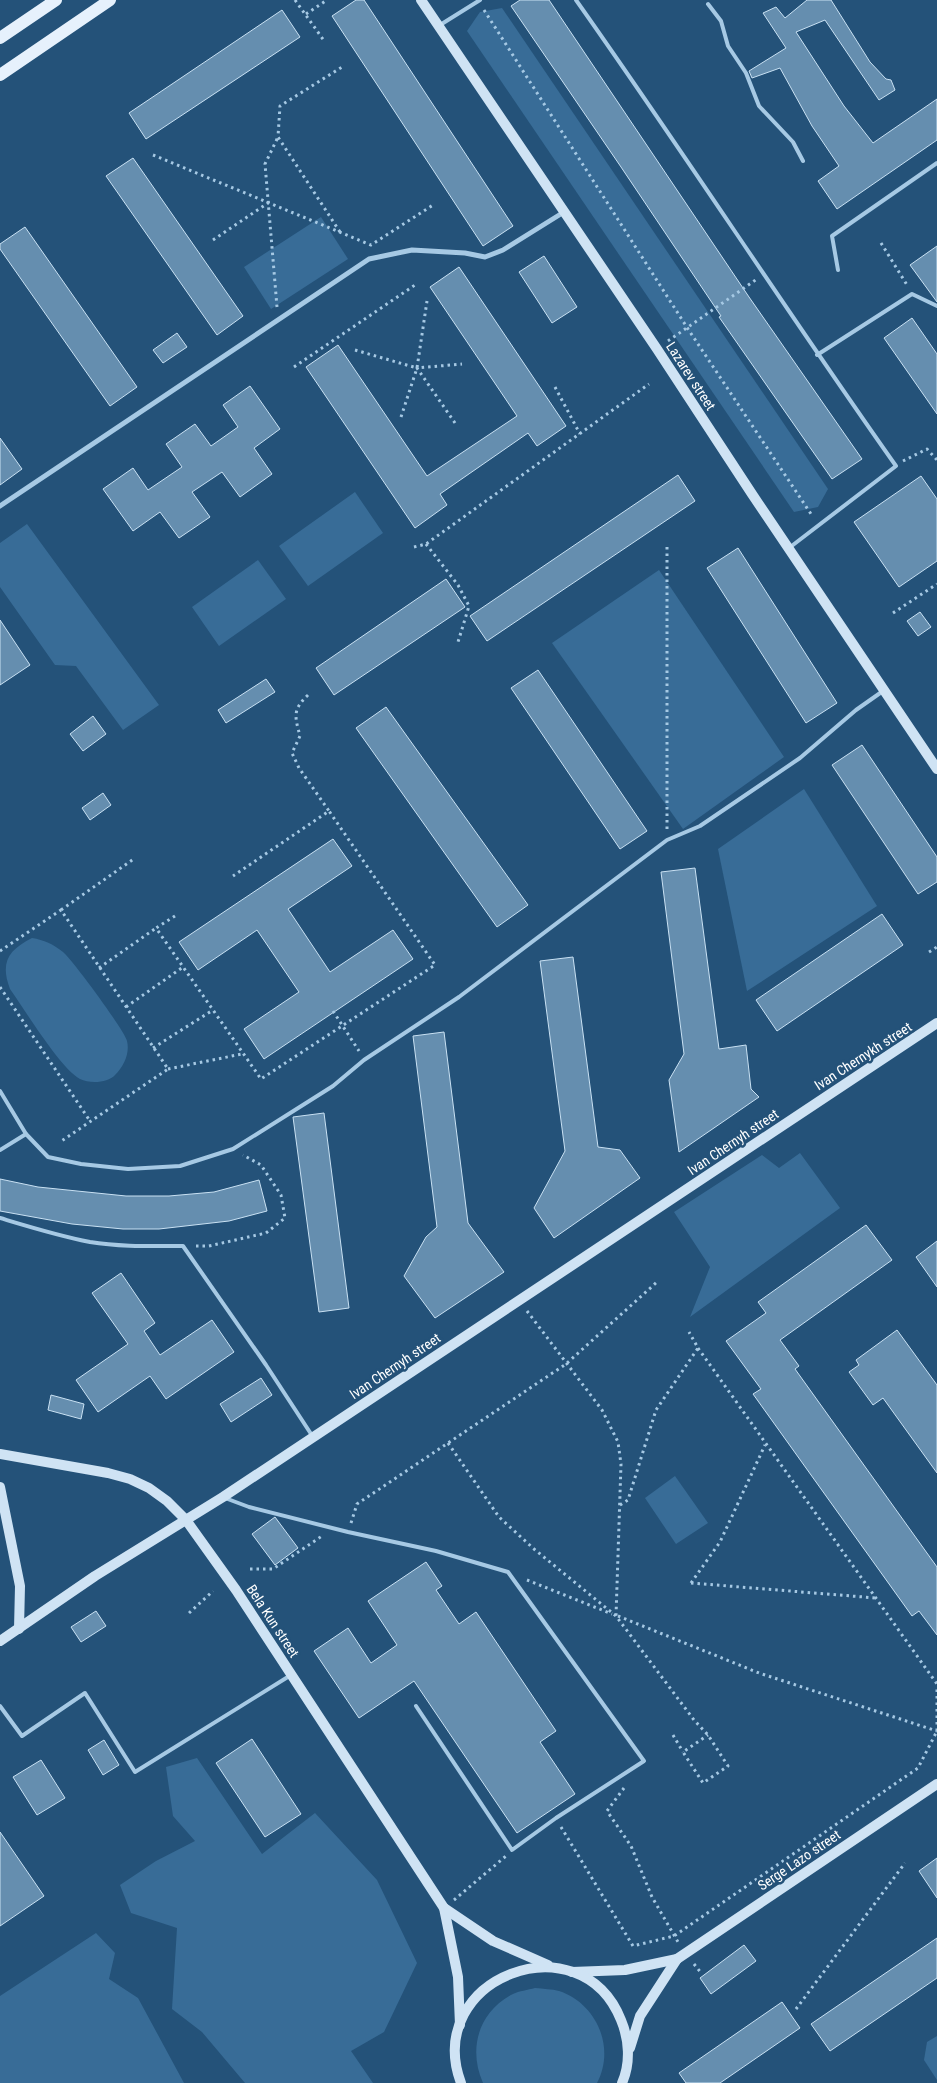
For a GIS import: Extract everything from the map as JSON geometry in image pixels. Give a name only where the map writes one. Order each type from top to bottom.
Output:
[{"type":"main road","points":[[0,38],[56,0]]},
{"type":"main road","points":[[0,75],[110,0]]},
{"type":"street","name":"Lazarev street","points":[[421,0],[657,348],[883,691],[937,769]]},
{"type":"street","points":[[0,506],[227,355],[278,318],[369,259],[412,250],[465,253],[485,257],[503,250],[565,212]]},
{"type":"street","name":"Ivan Chernykh street","points":[[519,1301],[937,1023]]},
{"type":"street","name":"Ivan Chernyh street","points":[[0,1642],[95,1576],[223,1497],[519,1301]]},
{"type":"street","name":"Bela Kun street","points":[[0,1454],[108,1473],[130,1479],[149,1488],[167,1501],[186,1520],[236,1590],[444,1908],[458,1977],[460,2025]]},
{"type":"street","points":[[0,1487],[20,1586],[19,1629]]},
{"type":"street","name":"Serge Lazo street","points":[[572,1972],[624,1970],[682,1956],[937,1784]]},
{"type":"street","name":"Bela Kun street","points":[[444,1908],[494,1941],[555,1968]]},
{"type":"street","name":"Serge Lazo street","points":[[628,2053],[640,2016],[682,1956]]},
{"type":"street","points":[[460,2083],[455,2051],[460,2025],[472,2002],[491,1983],[505,1974],[522,1969],[555,1968],[572,1972],[587,1980],[601,1990],[612,2003],[624,2027],[628,2053],[623,2082]]},
{"type":"lane","points":[[438,26],[479,0]]},
{"type":"lane","points":[[576,0],[765,274],[817,355],[896,466],[789,548]]},
{"type":"lane","points":[[708,4],[721,20],[728,46],[746,73],[759,106],[793,142],[803,161]]},
{"type":"lane","points":[[838,270],[832,236],[937,162]]},
{"type":"lane","points":[[817,355],[912,294],[937,306]]},
{"type":"lane","points":[[0,1091],[26,1134],[48,1157],[81,1164],[128,1169],[180,1166],[233,1149],[333,1086],[364,1060],[459,997],[667,840],[700,826],[800,758],[856,710],[883,691]]},
{"type":"lane","points":[[0,1150],[26,1134]]},
{"type":"lane","points":[[0,1218],[44,1232],[92,1242],[138,1246],[183,1246],[266,1365],[313,1437]]},
{"type":"lane","points":[[223,1497],[249,1507],[348,1532],[436,1551],[508,1572],[644,1761],[556,1818],[512,1850],[416,1706]]},
{"type":"lane","points":[[0,1706],[22,1736],[85,1693],[135,1772],[291,1675]]},
{"type":"path","points":[[295,0],[325,42]]},
{"type":"path","points":[[306,14],[327,0]]},
{"type":"path","points":[[479,0],[688,329],[819,525]]},
{"type":"path","points":[[278,318],[265,164],[278,137],[280,106],[342,67]]},
{"type":"path","points":[[278,137],[340,232]]},
{"type":"path","points":[[153,155],[371,245],[433,205]]},
{"type":"path","points":[[213,240],[268,203]]},
{"type":"path","points":[[881,243],[912,294]]},
{"type":"path","points":[[657,348],[688,329],[765,274]]},
{"type":"path","points":[[294,368],[415,285]]},
{"type":"path","points":[[401,418],[417,368],[427,301]]},
{"type":"path","points":[[355,350],[417,368],[462,364]]},
{"type":"path","points":[[417,368],[454,423]]},
{"type":"path","points":[[414,547],[426,544],[649,384]]},
{"type":"path","points":[[555,387],[580,434]]},
{"type":"path","points":[[896,466],[926,449],[937,460]]},
{"type":"path","points":[[426,544],[458,585],[469,606],[458,642]]},
{"type":"path","points":[[667,547],[667,840]]},
{"type":"path","points":[[893,613],[937,584]]},
{"type":"path","points":[[156,928],[261,1079],[343,1027],[434,965],[299,768],[292,753],[300,736],[295,718],[298,704],[308,695]]},
{"type":"path","points":[[233,876],[329,811]]},
{"type":"path","points":[[0,951],[135,858]]},
{"type":"path","points":[[60,910],[168,1069]]},
{"type":"path","points":[[99,968],[175,916]]},
{"type":"path","points":[[929,952],[937,947]]},
{"type":"path","points":[[126,1007],[183,967]]},
{"type":"path","points":[[0,987],[90,1121]]},
{"type":"path","points":[[153,1048],[213,1010]]},
{"type":"path","points":[[333,1011],[364,1060]]},
{"type":"path","points":[[60,1142],[168,1069],[242,1054]]},
{"type":"path","points":[[183,1246],[209,1246],[246,1239],[266,1233],[285,1218],[281,1195],[262,1165],[233,1149]]},
{"type":"path","points":[[348,1532],[357,1504],[566,1364],[657,1282]]},
{"type":"path","points":[[519,1301],[602,1410],[618,1442],[621,1464],[616,1616]]},
{"type":"path","points":[[689,1332],[698,1348],[937,1684]]},
{"type":"path","points":[[620,1506],[628,1500],[656,1410],[698,1348]]},
{"type":"path","points":[[448,1443],[499,1517],[534,1549],[616,1616],[694,1720],[708,1735],[728,1766],[703,1783],[672,1735]]},
{"type":"path","points":[[766,1444],[720,1542],[691,1583],[876,1598]]},
{"type":"path","points":[[250,1568],[273,1569],[332,1528]]},
{"type":"path","points":[[508,1572],[759,1673],[937,1731]]},
{"type":"path","points":[[189,1613],[213,1591]]},
{"type":"path","points":[[556,1818],[633,1946],[674,1936],[918,1768],[937,1731],[937,1689]]},
{"type":"path","points":[[682,1752],[708,1735]]},
{"type":"path","points":[[628,1782],[607,1811],[631,1846],[652,1897],[674,1936],[682,1956],[702,1974]]},
{"type":"path","points":[[444,1908],[512,1850]]},
{"type":"path","points":[[796,2010],[905,1863]]},
{"type":"shaded area","points":[[502,8],[828,489],[818,507],[794,512],[467,31],[480,12]]},
{"type":"shaded area","points":[[321,217],[348,259],[271,309],[244,267]]},
{"type":"shaded area","points":[[355,492],[383,533],[308,586],[279,546]]},
{"type":"shaded area","points":[[27,524],[159,705],[123,730],[76,666],[55,665],[0,587],[0,543]]},
{"type":"shaded area","points":[[258,560],[286,599],[219,646],[192,607]]},
{"type":"shaded area","points":[[659,570],[784,757],[683,829],[552,643]]},
{"type":"shaded area","points":[[804,789],[877,906],[747,991],[718,849]]},
{"type":"shaded area","points":[[32,938],[52,945],[68,957],[124,1035],[128,1046],[126,1059],[112,1078],[99,1082],[89,1082],[80,1079],[72,1073],[33,1024],[10,989],[6,972],[8,958],[17,947]]},
{"type":"shaded area","points":[[800,1153],[840,1208],[690,1317],[710,1267],[674,1212],[762,1155],[779,1168]]},
{"type":"shaded area","points":[[675,1476],[708,1523],[676,1544],[645,1498]]},
{"type":"shaded area","points":[[197,1758],[262,1854],[315,1813],[377,1880],[417,1963],[384,2032],[351,2051],[373,2083],[245,2083],[202,2032],[172,2009],[177,1928],[131,1913],[120,1885],[156,1861],[195,1841],[173,1816],[166,1767]]},
{"type":"shaded area","points":[[96,1933],[115,1953],[109,1979],[138,1998],[184,2083],[0,2083],[0,1996]]},
{"type":"shaded area","points":[[535,1988],[556,1990],[572,1997],[583,2005],[592,2016],[599,2028],[603,2041],[602,2069],[597,2083],[483,2083],[476,2057],[479,2032],[484,2021],[501,2002],[515,1993]]},
{"type":"shaded area","points":[[937,2036],[937,2080],[924,2060],[927,2042]]},
{"type":"building","points":[[356,0],[364,0],[513,226],[483,246],[332,16]]},
{"type":"building","points":[[520,0],[549,0],[749,297],[862,459],[832,479],[719,317],[721,316],[511,6]]},
{"type":"building","points":[[807,0],[831,0],[870,62],[886,79],[891,80],[895,90],[879,100],[825,20],[796,32],[844,106],[873,143],[937,99],[937,140],[837,209],[818,181],[839,166],[812,126],[780,68],[752,78],[749,71],[786,48],[763,13],[776,7],[785,18]]},
{"type":"building","points":[[282,10],[300,37],[146,139],[129,113]]},
{"type":"building","points":[[133,158],[243,316],[217,335],[106,176]]},
{"type":"building","points":[[25,227],[137,387],[110,406],[0,249],[0,244]]},
{"type":"building","points":[[937,246],[937,302],[910,265]]},
{"type":"building","points":[[544,256],[577,307],[552,323],[519,272]]},
{"type":"building","points":[[459,267],[566,426],[537,446],[528,433],[440,494],[447,505],[415,528],[306,367],[338,345],[427,476],[517,416],[430,287]]},
{"type":"building","points":[[912,318],[937,354],[937,414],[884,338]]},
{"type":"building","points":[[177,333],[187,347],[163,363],[153,350]]},
{"type":"building","points":[[250,386],[280,429],[254,448],[272,474],[240,497],[222,472],[192,492],[210,517],[179,538],[160,512],[133,531],[103,489],[133,468],[148,490],[182,467],[166,444],[195,424],[211,446],[238,427],[223,405]]},
{"type":"building","points":[[0,438],[22,469],[0,485]]},
{"type":"building","points":[[678,475],[695,501],[487,641],[470,616]]},
{"type":"building","points":[[921,476],[937,499],[937,561],[899,587],[854,522]]},
{"type":"building","points":[[738,548],[837,703],[806,723],[707,568]]},
{"type":"building","points":[[446,579],[465,607],[334,695],[316,668]]},
{"type":"building","points":[[920,612],[931,627],[918,636],[907,621]]},
{"type":"building","points":[[0,620],[30,665],[0,685]]},
{"type":"building","points":[[538,670],[647,831],[620,849],[511,688]]},
{"type":"building","points":[[266,679],[275,692],[226,723],[218,710]]},
{"type":"building","points":[[386,707],[528,905],[497,927],[356,728]]},
{"type":"building","points":[[93,716],[106,734],[83,751],[70,734]]},
{"type":"building","points":[[862,745],[937,857],[937,882],[918,894],[832,765]]},
{"type":"building","points":[[103,793],[111,805],[90,820],[82,808]]},
{"type":"building","points":[[333,839],[352,866],[288,909],[330,972],[393,930],[413,959],[264,1059],[244,1029],[299,992],[257,930],[198,970],[179,942]]},
{"type":"building","points":[[695,868],[719,1049],[746,1045],[751,1089],[759,1097],[679,1152],[669,1080],[684,1054],[661,872]]},
{"type":"building","points":[[882,914],[903,945],[777,1031],[756,1000]]},
{"type":"building","points":[[573,957],[598,1147],[620,1150],[640,1178],[554,1238],[534,1208],[565,1151],[540,961]]},
{"type":"building","points":[[444,1032],[468,1223],[504,1272],[435,1318],[404,1276],[426,1237],[437,1227],[413,1036]]},
{"type":"building","points":[[324,1113],[349,1308],[319,1312],[293,1117]]},
{"type":"building","points":[[0,1179],[38,1187],[126,1196],[169,1196],[214,1192],[259,1180],[267,1211],[229,1221],[159,1229],[123,1229],[72,1224],[0,1211]]},
{"type":"building","points":[[866,1225],[892,1260],[780,1340],[799,1366],[795,1369],[937,1567],[937,1635],[919,1611],[912,1616],[753,1394],[761,1389],[726,1341],[766,1313],[758,1302]]},
{"type":"building","points":[[937,1241],[937,1287],[916,1257]]},
{"type":"building","points":[[121,1273],[155,1323],[144,1331],[160,1355],[212,1320],[234,1352],[166,1399],[150,1376],[98,1412],[76,1380],[128,1344],[92,1293]]},
{"type":"building","points":[[897,1330],[937,1385],[937,1473],[883,1398],[873,1405],[849,1372],[859,1365],[856,1360]]},
{"type":"building","points":[[261,1378],[272,1395],[231,1422],[220,1404]]},
{"type":"building","points":[[51,1395],[84,1404],[81,1419],[48,1410]]},
{"type":"building","points":[[275,1517],[298,1548],[275,1565],[252,1534]]},
{"type":"building","points":[[426,1562],[442,1586],[436,1590],[459,1624],[476,1612],[556,1731],[540,1742],[575,1794],[517,1833],[414,1681],[359,1718],[314,1651],[348,1628],[371,1663],[397,1645],[368,1601]]},
{"type":"building","points":[[96,1611],[106,1626],[81,1642],[71,1627]]},
{"type":"building","points":[[252,1739],[301,1814],[265,1837],[216,1763]]},
{"type":"building","points":[[104,1740],[119,1765],[103,1775],[88,1750]]},
{"type":"building","points":[[41,1760],[65,1798],[37,1815],[13,1777]]},
{"type":"building","points":[[0,1832],[44,1896],[0,1926]]},
{"type":"building","points":[[937,1858],[937,1898],[919,1871]]},
{"type":"building","points":[[937,1938],[937,1978],[830,2051],[811,2024]]},
{"type":"building","points":[[744,1945],[756,1961],[711,1994],[700,1978]]},
{"type":"building","points":[[782,2002],[800,2028],[720,2083],[686,2083],[679,2073]]}]
